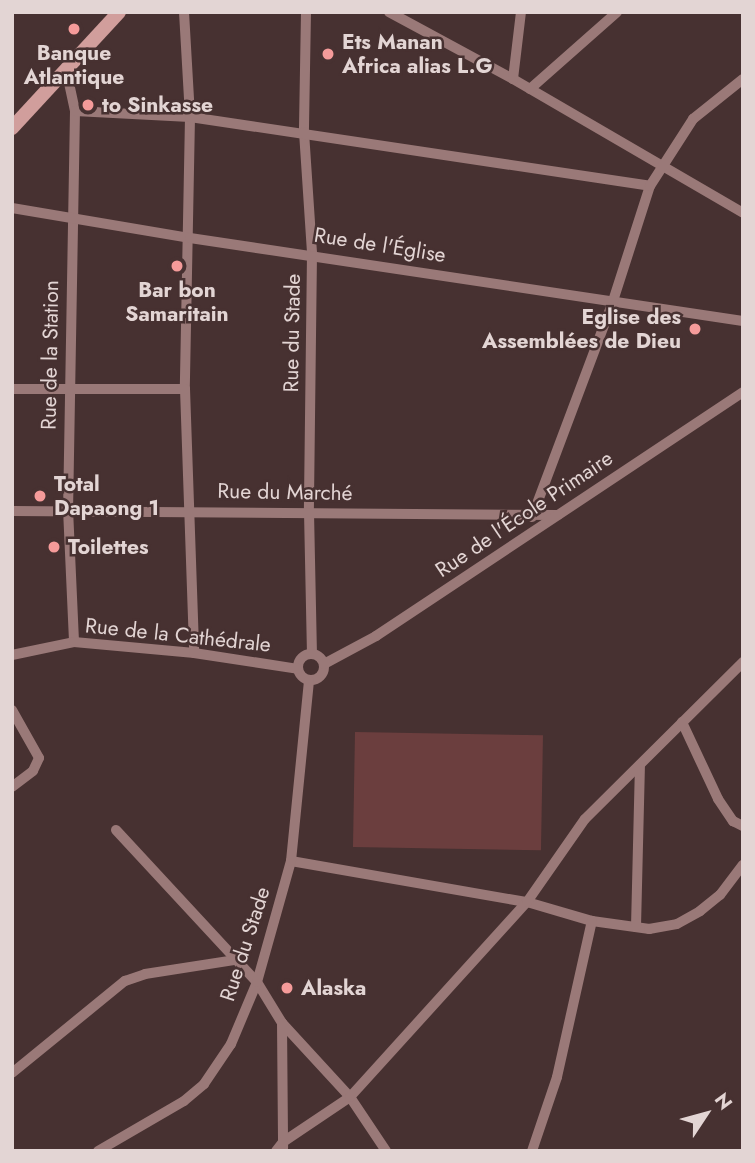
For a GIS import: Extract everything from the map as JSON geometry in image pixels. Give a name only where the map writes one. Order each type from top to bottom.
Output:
[{"type":"main road","points":[[12,128],[119,12]]},
{"type":"street","points":[[184,12],[190,117],[186,389],[194,653]]},
{"type":"street","name":"Rue du Stade","points":[[306,12],[304,132],[312,254],[309,512],[312,654]]},
{"type":"street","points":[[389,12],[513,79],[743,213]]},
{"type":"street","points":[[513,79],[521,12]]},
{"type":"street","points":[[530,89],[617,12]]},
{"type":"street","name":"Rue de la Station","points":[[66,69],[75,111],[71,219],[68,509],[74,642]]},
{"type":"street","points":[[532,517],[613,300],[650,186],[693,119],[743,79]]},
{"type":"street","points":[[75,111],[190,117],[650,186]]},
{"type":"street","name":"Rue de l'Église","points":[[12,208],[190,238],[312,254],[743,321]]},
{"type":"street","points":[[12,389],[186,389]]},
{"type":"street","name":"Rue de l'École Primaire","points":[[324,664],[376,636],[743,392]]},
{"type":"street","name":"Rue du Marché","points":[[12,511],[191,509],[532,517],[558,515]]},
{"type":"street","name":"Rue de la Cathédrale","points":[[12,655],[74,642],[194,653],[298,669]]},
{"type":"street","points":[[312,654],[320,657],[324,664],[321,676],[309,681],[301,677],[298,669],[303,656],[312,654]]},
{"type":"street","points":[[281,1148],[350,1097],[527,902],[584,820],[743,662]]},
{"type":"street","name":"Rue du Stade","points":[[98,1151],[175,1106],[204,1084],[231,1044],[257,982],[291,861],[309,681]]},
{"type":"street","points":[[12,710],[38,750],[39,758],[33,771],[12,787]]},
{"type":"street","points":[[682,722],[718,799],[733,821],[743,826]]},
{"type":"street","points":[[636,928],[640,765]]},
{"type":"street","points":[[116,830],[257,982],[282,1023],[350,1097],[386,1151]]},
{"type":"street","points":[[291,861],[527,902],[592,920],[636,928],[664,928],[699,911],[720,895],[743,865]]},
{"type":"street","points":[[532,1151],[557,1077],[592,920]]},
{"type":"street","points":[[12,1073],[125,981],[145,974],[234,960]]},
{"type":"street","points":[[281,1148],[282,1023]]},
{"type":"shaded area","points":[[355,732],[543,735],[541,850],[353,847]]},
{"type":"place","name":"Banque Atlantique","points":[[74,29]]},
{"type":"place","name":"Ets Manan Africa alias L.G","points":[[328,54]]},
{"type":"place","name":"to Sinkasse","points":[[88,105]]},
{"type":"place","name":"Bar bon Samaritain","points":[[177,266]]},
{"type":"place","name":"Eglise des Assemblées de Dieu","points":[[695,329]]},
{"type":"place","name":"Total Dapaong 1","points":[[40,496]]},
{"type":"place","name":"Toilettes","points":[[54,547]]},
{"type":"place","name":"Alaska","points":[[287,988]]}]
